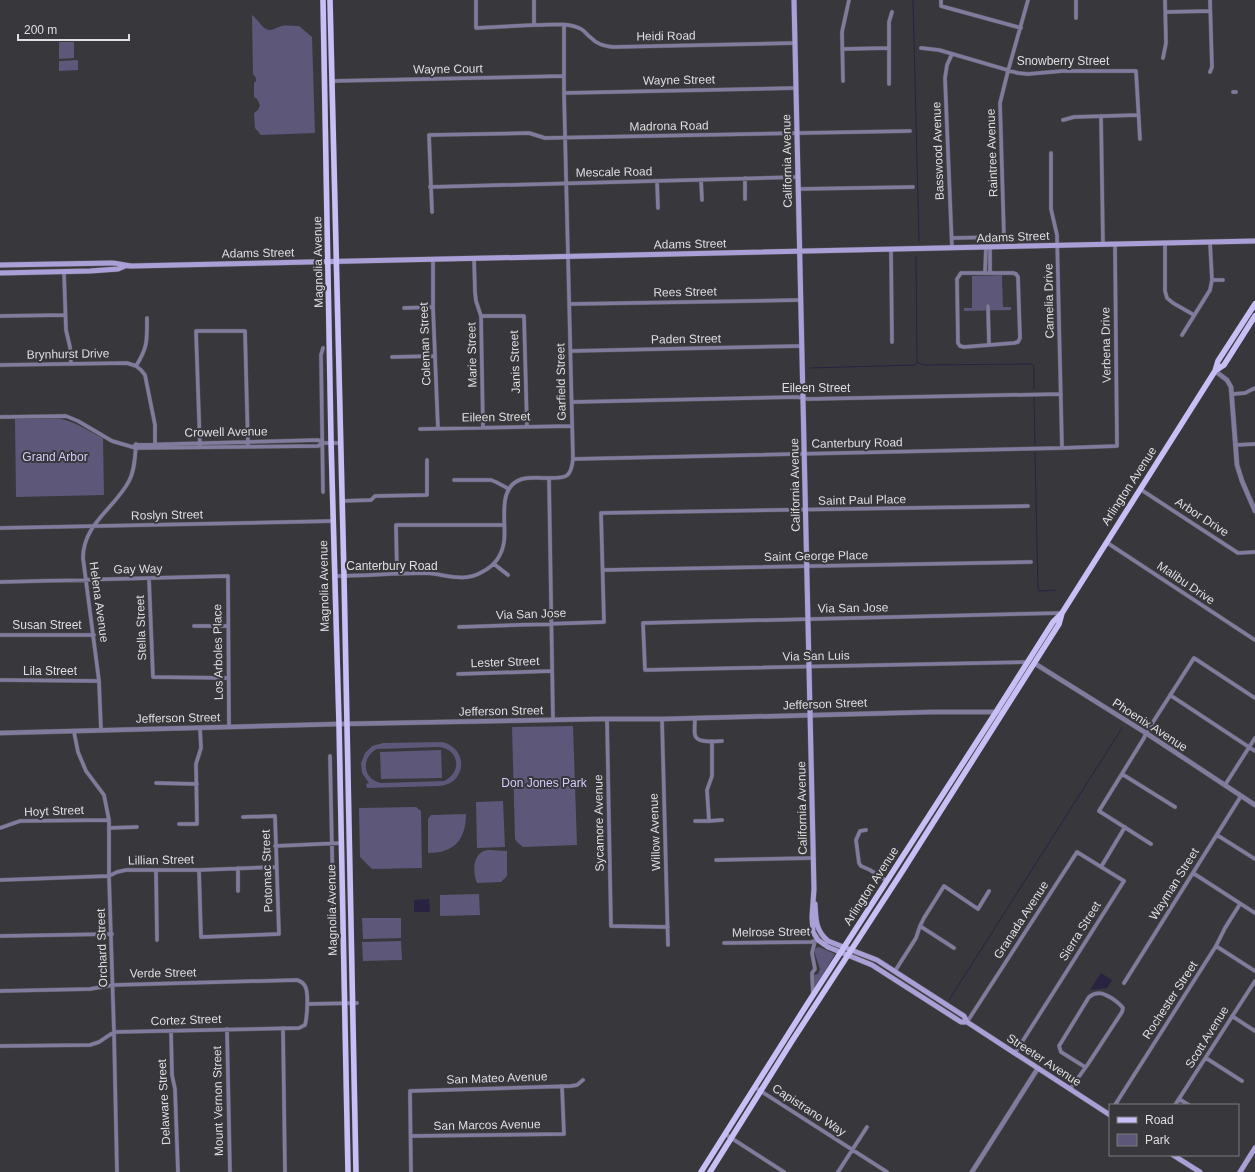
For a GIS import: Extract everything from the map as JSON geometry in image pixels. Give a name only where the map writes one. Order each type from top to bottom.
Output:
[{"type":"main road","name":"Magnolia Avenue","points":[[323,0],[329,262],[331,443],[346,1003],[346,1117],[348,1172]]},
{"type":"main road","name":"Magnolia Avenue","points":[[330,0],[344,576],[351,962],[355,1003],[356,1172]]},
{"type":"main road","name":"California Avenue","points":[[794,0],[814,889],[812,917],[813,932],[816,941]]},
{"type":"main road","points":[[325,82],[332,81]]},
{"type":"main road","name":"Adams Street","points":[[0,273],[102,270],[118,269],[124,266],[891,250],[1057,245],[1255,242]]},
{"type":"main road","points":[[102,270],[107,266],[107,263]]},
{"type":"main road","name":"Adams Street","points":[[0,265],[118,263],[124,266]]},
{"type":"main road","name":"Arlington Avenue","points":[[710,1172],[732,1138],[758,1089],[813,996],[990,723],[1053,622],[1062,613],[1215,371],[1218,361],[1255,304]]},
{"type":"main road","name":"Arlington Avenue","points":[[1215,371],[1224,365],[1255,316]]},
{"type":"main road","name":"Arlington Avenue","points":[[701,1172],[725,1134],[758,1089],[850,952],[1059,624],[1062,613]]},
{"type":"main road","points":[[814,889],[817,927],[821,935],[843,950]]},
{"type":"main road","points":[[816,941],[828,947],[843,950]]},
{"type":"main road","name":"Streeter Avenue","points":[[843,950],[875,958],[964,1016],[967,1022],[1109,1113]]},
{"type":"main road","name":"Streeter Avenue","points":[[850,952],[872,964],[961,1022],[967,1022]]},
{"type":"main road","points":[[1240,1172],[1255,1148]]},
{"type":"main road","points":[[1176,1156],[1200,1172]]},
{"type":"street","points":[[476,0],[476,28],[534,25],[534,0]]},
{"type":"street","points":[[843,82],[842,32],[849,0]]},
{"type":"street","points":[[941,0],[941,6],[1021,28]]},
{"type":"street","name":"Raintree Avenue","points":[[952,238],[1004,237],[1000,103],[1028,0]]},
{"type":"street","points":[[1076,0],[1076,18]]},
{"type":"street","points":[[1163,58],[1166,43],[1165,0]]},
{"type":"street","points":[[1210,0],[1212,67],[1210,72]]},
{"type":"street","points":[[1166,12],[1210,11]]},
{"type":"street","points":[[889,84],[889,22],[892,12]]},
{"type":"street","name":"Heidi Road","points":[[534,25],[564,25],[581,29],[597,43],[613,47],[795,43]]},
{"type":"street","name":"Garfield Street","points":[[549,478],[563,478],[568,475],[572,469],[573,459],[564,93],[564,25]]},
{"type":"street","points":[[843,49],[888,48]]},
{"type":"street","name":"Snowberry Street","points":[[921,48],[939,50],[1008,71],[1028,74],[1062,71],[1136,71],[1138,115]]},
{"type":"street","name":"Basswood Avenue","points":[[952,54],[947,65],[945,78],[952,248]]},
{"type":"street","name":"Wayne Court","points":[[332,81],[564,76]]},
{"type":"street","name":"Wayne Street","points":[[564,93],[796,88]]},
{"type":"street","points":[[1063,120],[1074,117],[1138,115],[1140,139]]},
{"type":"street","points":[[1101,116],[1103,245]]},
{"type":"street","name":"Madrona Road","points":[[430,187],[429,135],[529,133],[545,138],[565,138],[910,131]]},
{"type":"street","name":"Camelia Drive","points":[[1051,153],[1051,209],[1056,225],[1057,245],[1062,448]]},
{"type":"street","name":"Mescale Road","points":[[430,187],[798,177]]},
{"type":"street","points":[[745,178],[745,199]]},
{"type":"street","points":[[700,180],[702,200]]},
{"type":"street","points":[[657,181],[658,208]]},
{"type":"street","points":[[430,187],[432,212]]},
{"type":"street","points":[[798,189],[913,187]]},
{"type":"street","points":[[1182,335],[1210,290],[1212,280],[1210,242]]},
{"type":"street","points":[[1166,243],[1165,291],[1167,298],[1194,315]]},
{"type":"street","name":"Verbena Drive","points":[[1115,245],[1117,446]]},
{"type":"street","points":[[988,247],[990,273]]},
{"type":"street","points":[[985,273],[988,247]]},
{"type":"street","points":[[891,250],[892,342]]},
{"type":"street","name":"Marie Street","points":[[474,258],[474,292],[481,316],[483,428]]},
{"type":"street","name":"Coleman Street","points":[[433,259],[433,307],[438,429]]},
{"type":"street","points":[[64,272],[66,330],[70,347],[71,364]]},
{"type":"street","points":[[961,273],[985,273],[1013,273],[1018,277],[1020,338],[1018,342],[1014,344],[960,346],[958,342],[958,276],[961,273]]},
{"type":"street","points":[[1212,280],[1223,280]]},
{"type":"street","name":"Rees Street","points":[[570,304],[800,300]]},
{"type":"street","points":[[988,306],[989,345]]},
{"type":"street","points":[[404,308],[433,307]]},
{"type":"street","points":[[0,316],[65,315]]},
{"type":"street","name":"Janis Street","points":[[481,316],[524,316],[527,427]]},
{"type":"street","points":[[147,318],[146,348],[136,366],[145,375],[155,425],[156,444]]},
{"type":"street","points":[[200,444],[196,331],[245,331],[248,446]]},
{"type":"street","name":"Paden Street","points":[[571,351],[802,346]]},
{"type":"street","points":[[323,348],[321,355],[323,492]]},
{"type":"street","points":[[392,357],[435,356]]},
{"type":"street","name":"Brynhurst Drive","points":[[0,365],[128,363],[136,366]]},
{"type":"street","points":[[1215,371],[1230,383],[1237,465],[1255,511]]},
{"type":"street","points":[[1232,394],[1244,393],[1255,388]]},
{"type":"street","name":"Eileen Street","points":[[572,402],[797,397],[1061,394]]},
{"type":"street","name":"Crowell Avenue","points":[[0,417],[66,416],[78,421],[112,441],[130,447],[156,444],[318,446],[323,443]]},
{"type":"street","name":"Eileen Street","points":[[420,429],[572,426]]},
{"type":"street","name":"Crowell Avenue","points":[[136,446],[248,441],[318,440],[323,443],[340,443]]},
{"type":"street","points":[[1235,446],[1255,444]]},
{"type":"street","name":"Helena Avenue","points":[[101,730],[99,681],[83,552],[88,533],[130,480],[134,467],[136,446]]},
{"type":"street","name":"Canterbury Road","points":[[573,459],[804,455],[1117,446]]},
{"type":"street","points":[[342,501],[371,500],[376,496],[427,495],[427,460]]},
{"type":"street","points":[[508,575],[494,564],[498,559],[504,542],[505,496],[517,482],[523,479],[549,478],[553,720]]},
{"type":"street","points":[[454,480],[491,480],[509,490]]},
{"type":"street","name":"Arbor Drive","points":[[1140,489],[1238,553],[1255,552]]},
{"type":"street","name":"Saint Paul Place","points":[[602,570],[601,513],[805,511],[1028,506]]},
{"type":"street","name":"Roslyn Street","points":[[0,528],[334,521]]},
{"type":"street","points":[[397,574],[396,525],[504,525]]},
{"type":"street","name":"Malibu Drive","points":[[1106,542],[1255,640]]},
{"type":"street","name":"Saint George Place","points":[[602,570],[1031,562]]},
{"type":"street","name":"Canterbury Road","points":[[335,576],[433,574],[453,577],[468,577],[481,573],[494,564]]},
{"type":"street","name":"Via San Jose","points":[[459,626],[604,622],[602,570]]},
{"type":"street","name":"Gay Way","points":[[0,582],[228,576]]},
{"type":"street","name":"Los Arboles Place","points":[[228,576],[229,727]]},
{"type":"street","name":"Stella Street","points":[[149,579],[153,676],[228,678]]},
{"type":"street","name":"Via San Jose","points":[[644,623],[1062,613]]},
{"type":"street","name":"Via San Luis","points":[[644,623],[645,670],[1034,663]]},
{"type":"street","points":[[194,626],[228,626]]},
{"type":"street","name":"Susan Street","points":[[0,635],[94,635]]},
{"type":"street","points":[[1151,844],[1099,811],[1146,733],[1194,658],[1255,698]]},
{"type":"street","name":"Phoenix Avenue","points":[[1034,663],[1146,733],[1255,805]]},
{"type":"street","name":"Lester Street","points":[[458,674],[552,671]]},
{"type":"street","name":"Lila Street","points":[[0,680],[99,681]]},
{"type":"street","points":[[1170,695],[1255,751]]},
{"type":"street","points":[[986,712],[990,715],[990,723]]},
{"type":"street","name":"Jefferson Street","points":[[0,733],[339,724],[662,719],[810,714],[1003,712]]},
{"type":"street","points":[[695,718],[696,738],[701,741],[722,741]]},
{"type":"street","name":"Sycamore Avenue","points":[[607,719],[611,926],[668,927]]},
{"type":"street","name":"Willow Avenue","points":[[662,719],[668,945]]},
{"type":"street","points":[[179,824],[197,824],[196,764],[201,748],[200,728]]},
{"type":"street","name":"Orchard Street","points":[[74,732],[78,752],[86,771],[104,796],[109,820],[109,876],[112,934],[117,1172]]},
{"type":"street","points":[[1225,785],[1255,738]]},
{"type":"street","points":[[709,821],[707,790],[712,776],[712,741]]},
{"type":"street","points":[[330,756],[334,942],[336,949]]},
{"type":"street","points":[[1122,774],[1175,807]]},
{"type":"street","points":[[156,783],[197,784]]},
{"type":"street","name":"Wayman Street","points":[[1124,983],[1241,796]]},
{"type":"street","name":"Potomac Street","points":[[199,870],[201,937],[279,934],[275,816],[243,817]]},
{"type":"street","name":"Hoyt Street","points":[[0,828],[20,821],[109,820]]},
{"type":"street","points":[[695,821],[722,820]]},
{"type":"street","points":[[109,828],[137,827]]},
{"type":"street","points":[[1101,867],[1125,827]]},
{"type":"street","points":[[866,830],[860,831],[856,840],[859,863],[861,866],[887,881]]},
{"type":"street","points":[[1217,835],[1255,859]]},
{"type":"street","points":[[276,846],[342,843]]},
{"type":"street","name":"Granada Avenue","points":[[967,1022],[1077,852],[1101,867]]},
{"type":"street","points":[[716,860],[813,858]]},
{"type":"street","name":"Lillian Street","points":[[0,880],[109,876],[126,870],[199,870],[276,867]]},
{"type":"street","name":"Sierra Street","points":[[1015,1053],[1124,882],[1101,867]]},
{"type":"street","points":[[238,868],[238,891]]},
{"type":"street","points":[[156,870],[157,940]]},
{"type":"street","points":[[1193,873],[1255,913]]},
{"type":"street","points":[[895,971],[916,938],[924,918],[944,886],[978,909],[989,891]]},
{"type":"street","name":"Rochester Street","points":[[1116,1104],[1216,946],[1240,904]]},
{"type":"street","points":[[920,926],[954,948]]},
{"type":"street","points":[[0,936],[112,934]]},
{"type":"street","points":[[813,996],[812,973],[815,969],[812,953],[816,941]]},
{"type":"street","name":"Melrose Street","points":[[724,943],[816,941]]},
{"type":"street","points":[[1216,946],[1255,971]]},
{"type":"street","name":"Verde Street","points":[[0,991],[90,989],[113,985],[297,980],[302,982],[306,987],[307,1004]]},
{"type":"street","name":"Scott Avenue","points":[[1176,1104],[1255,980]]},
{"type":"street","points":[[1070,1089],[1085,1067],[1122,1012],[1123,1008],[1121,1004],[1104,994],[1097,993],[1089,997],[1059,1046],[1061,1052],[1085,1067]]},
{"type":"street","points":[[307,1004],[355,1003]]},
{"type":"street","name":"Cortez Street","points":[[114,1032],[299,1028],[305,1025],[307,1019],[307,1004]]},
{"type":"street","points":[[1232,1016],[1255,1031]]},
{"type":"street","points":[[283,1028],[285,1172]]},
{"type":"street","name":"Mount Vernon Street","points":[[227,1029],[230,1172]]},
{"type":"street","name":"Delaware Street","points":[[171,1031],[178,1172]]},
{"type":"street","points":[[0,1046],[90,1045],[99,1042],[114,1032]]},
{"type":"street","points":[[1206,1058],[1242,1081]]},
{"type":"street","points":[[972,1172],[1038,1068]]},
{"type":"street","name":"San Mateo Avenue","points":[[411,1136],[410,1091],[562,1086],[577,1085],[583,1080]]},
{"type":"street","name":"San Marcos Avenue","points":[[411,1136],[564,1134],[562,1086]]},
{"type":"street","name":"Capistrano Way","points":[[758,1089],[887,1172]]},
{"type":"street","points":[[1179,1099],[1187,1104]]},
{"type":"street","name":"Capistrano Way","points":[[852,1150],[867,1127]]},
{"type":"street","points":[[725,1134],[784,1172]]},
{"type":"street","points":[[411,1136],[411,1172]]},
{"type":"street","points":[[838,1172],[852,1150]]},
{"type":"green space","points":[[252,15],[263,27],[268,30],[284,26],[299,26],[312,37],[315,133],[261,135],[255,128],[254,113],[258,110],[260,105],[254,97],[254,83],[256,78],[253,74]]},
{"type":"green space","points":[[59,42],[74,42],[74,58],[59,59]]},
{"type":"green space","points":[[78,60],[78,70],[59,71],[59,61]]},
{"type":"green space","points":[[1002,275],[1003,307],[1011,307],[1011,310],[964,311],[964,308],[972,308],[972,276]]},
{"type":"green space","name":"Grand Arbor","points":[[53,418],[67,420],[103,438],[104,495],[16,497],[15,419]]},
{"type":"green space","name":"Don Jones Park","points":[[573,726],[577,845],[523,847],[515,839],[512,727]]},
{"type":"green space","points":[[442,742],[451,746],[457,751],[461,766],[459,773],[455,779],[448,784],[439,786],[367,788],[366,784],[369,783],[362,773],[361,763],[365,753],[372,746],[383,743]],"holes":[[[445,748],[454,756],[456,767],[450,777],[444,781],[381,783],[375,781],[367,773],[366,762],[368,757],[377,749]]]},
{"type":"green space","points":[[441,750],[442,778],[381,779],[380,752]]},
{"type":"green space","points":[[503,801],[505,847],[477,848],[476,802]]},
{"type":"green space","points":[[416,807],[421,811],[422,868],[372,869],[360,857],[359,808]]},
{"type":"green space","points":[[466,814],[464,831],[457,843],[445,851],[428,853],[428,819],[431,815]]},
{"type":"green space","points":[[490,850],[507,851],[507,876],[501,882],[477,883],[474,870],[475,861],[480,853]]},
{"type":"green space","points":[[479,894],[480,915],[440,916],[440,895]]},
{"type":"green space","points":[[362,918],[401,918],[401,938],[363,939]]},
{"type":"green space","points":[[401,941],[402,960],[363,961],[362,942]]},
{"type":"green space","points":[[819,947],[835,954],[813,991],[813,975],[818,974],[820,969],[814,951]]},
{"type":"shaded area","points":[[429,899],[430,912],[414,912],[414,900]]},
{"type":"shaded area","points":[[1101,973],[1112,980],[1107,988],[1090,990]]},
{"type":"waterway","points":[[913,0],[919,241]]},
{"type":"waterway","points":[[810,368],[915,365],[917,363],[916,256]]},
{"type":"waterway","points":[[918,363],[924,365],[1031,364],[1034,366],[1034,389]]},
{"type":"waterway","points":[[1034,397],[1035,445]]},
{"type":"waterway","points":[[1035,453],[1038,590],[1056,590]]},
{"type":"waterway","points":[[949,1000],[1122,728]]}]
